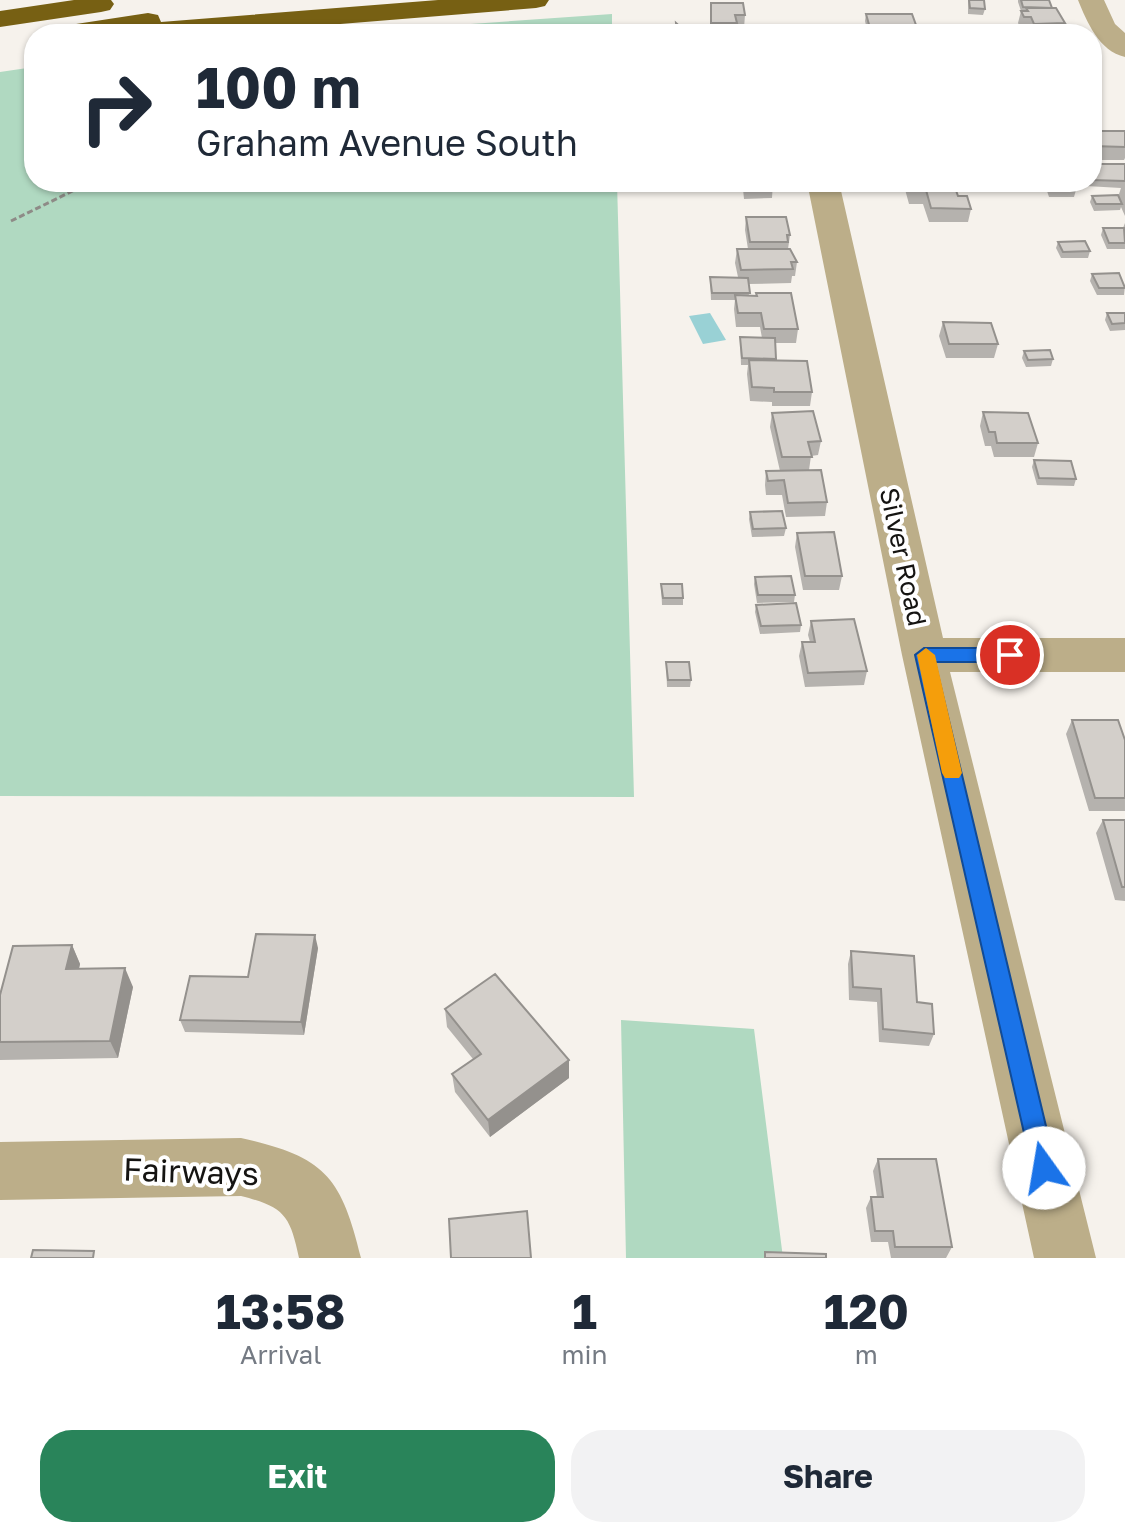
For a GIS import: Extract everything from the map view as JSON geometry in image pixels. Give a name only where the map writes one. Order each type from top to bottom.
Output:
[{"type":"highway","points":[[0,19],[127,0]]},
{"type":"highway","points":[[128,24],[284,0]]},
{"type":"highway","points":[[241,24],[536,0]]},
{"type":"highway","points":[[0,44],[24,40]]},
{"type":"street","points":[[1091,0],[1102,24]]},
{"type":"street","points":[[1102,25],[1125,49]]},
{"type":"street","name":"Silver Road","points":[[825,192],[924,655],[1065,1258]]},
{"type":"street","points":[[924,655],[1125,655]]},
{"type":"street","name":"Fairways","points":[[0,1171],[241,1167],[279,1175],[307,1192],[322,1218],[330,1258]]},
{"type":"path","points":[[11,221],[70,192]]},
{"type":"green space","points":[[612,14],[612,24],[470,24]]},
{"type":"green space","points":[[24,68],[24,192],[617,192],[634,797],[0,796],[0,72]]},
{"type":"green space","points":[[621,1020],[754,1029],[783,1258],[626,1258]]},
{"type":"water","points":[[710,313],[726,340],[703,344],[689,316]]},
{"type":"building","points":[[969,0],[984,0],[985,9],[970,8]]},
{"type":"building","points":[[1021,0],[1049,0],[1052,8],[1023,7]]},
{"type":"building","points":[[711,3],[743,3],[745,15],[735,15],[737,23],[711,23]]},
{"type":"building","points":[[1026,8],[1056,8],[1065,23],[1034,24],[1031,17],[1024,17],[1021,11],[1028,11]]},
{"type":"building","points":[[866,14],[912,14],[916,24],[869,24]]},
{"type":"building","points":[[1102,131],[1125,131],[1125,147],[1102,146]]},
{"type":"building","points":[[1102,164],[1125,164],[1125,181],[1102,180]]},
{"type":"building","points":[[927,192],[957,192],[958,196],[967,196],[971,209],[931,208]]},
{"type":"building","points":[[1118,195],[1122,204],[1096,204],[1092,196]]},
{"type":"building","points":[[746,217],[786,217],[790,235],[787,235],[788,242],[750,242]]},
{"type":"building","points":[[1103,228],[1124,228],[1125,243],[1109,243]]},
{"type":"building","points":[[1085,241],[1090,251],[1063,252],[1058,242]]},
{"type":"building","points":[[737,249],[790,249],[797,262],[791,262],[793,269],[741,270]]},
{"type":"building","points":[[1119,273],[1125,288],[1099,288],[1092,274]]},
{"type":"building","points":[[710,277],[748,278],[750,293],[712,293]]},
{"type":"building","points":[[756,293],[791,293],[798,329],[764,329],[761,313],[738,313],[735,295],[757,296]]},
{"type":"building","points":[[1107,313],[1125,313],[1125,323],[1112,324]]},
{"type":"building","points":[[943,322],[991,323],[998,344],[949,344]]},
{"type":"building","points":[[740,337],[775,338],[776,359],[742,358]]},
{"type":"building","points":[[1050,350],[1053,359],[1028,360],[1024,351]]},
{"type":"building","points":[[749,360],[807,361],[812,392],[774,392],[774,388],[752,387]]},
{"type":"building","points":[[813,411],[821,441],[808,442],[812,457],[782,457],[772,413]]},
{"type":"building","points":[[983,412],[1028,413],[1038,443],[997,443],[995,432],[989,432]]},
{"type":"building","points":[[1034,460],[1071,461],[1076,479],[1039,478]]},
{"type":"building","points":[[821,470],[827,502],[788,503],[784,480],[768,481],[766,471]]},
{"type":"building","points":[[782,511],[786,528],[753,529],[750,512]]},
{"type":"building","points":[[834,532],[842,576],[805,576],[797,533]]},
{"type":"building","points":[[791,576],[795,595],[758,595],[755,577]]},
{"type":"building","points":[[661,584],[682,584],[683,598],[663,598]]},
{"type":"building","points":[[796,603],[801,625],[761,626],[756,605]]},
{"type":"building","points":[[854,619],[867,671],[808,673],[802,642],[815,642],[811,621]]},
{"type":"building","points":[[666,662],[689,662],[691,680],[668,680]]},
{"type":"building","points":[[1072,720],[1118,720],[1125,740],[1125,798],[1095,798]]},
{"type":"building","points":[[1103,820],[1125,820],[1125,887],[1122,887]]},
{"type":"building","points":[[256,934],[315,935],[301,1022],[180,1020],[190,976],[248,977]]},
{"type":"building","points":[[72,945],[66,969],[125,968],[110,1041],[0,1042],[0,995],[13,946]]},
{"type":"building","points":[[851,951],[914,956],[917,1002],[932,1004],[934,1034],[883,1029],[881,989],[853,987]]},
{"type":"building","points":[[495,974],[569,1060],[488,1120],[452,1074],[481,1054],[445,1009]]},
{"type":"building","points":[[878,1159],[936,1159],[952,1247],[895,1247],[893,1231],[875,1231],[871,1197],[883,1197]]},
{"type":"building","points":[[527,1211],[531,1258],[451,1258],[449,1219]]},
{"type":"building","points":[[33,1250],[94,1251],[93,1258],[31,1258]]},
{"type":"building","points":[[765,1252],[826,1254],[826,1258],[765,1258]]},
{"type":"slow traffic","points":[[926,655],[952,773]]},
{"type":"route","points":[[1010,655],[924,655],[1044,1168]]}]
